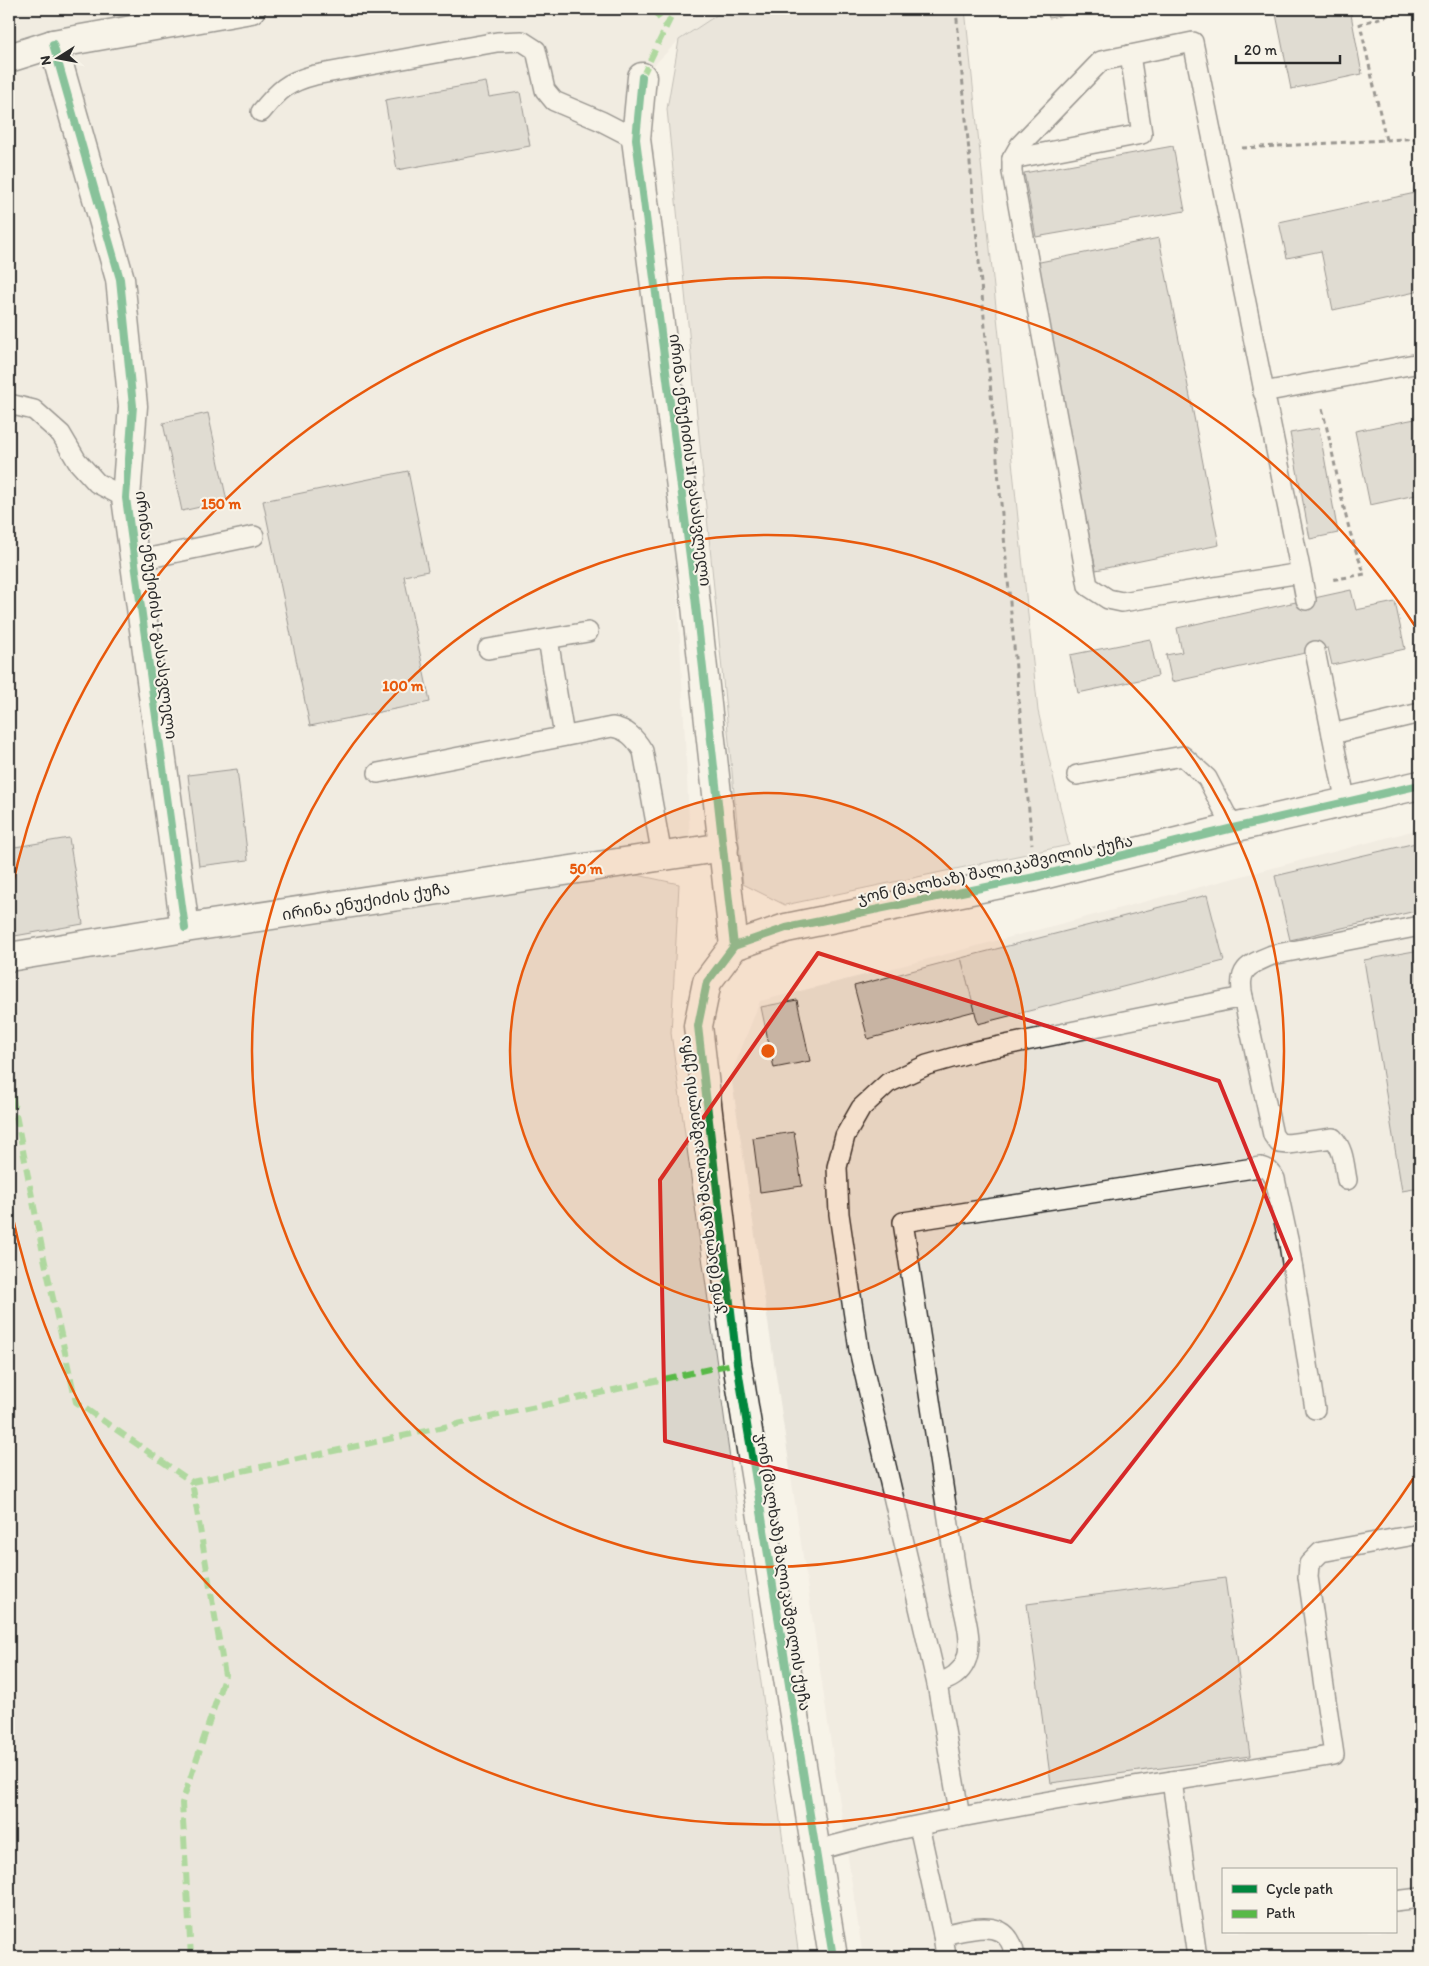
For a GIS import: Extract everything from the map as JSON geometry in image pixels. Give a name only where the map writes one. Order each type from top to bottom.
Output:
[{"type":"street","points":[[9,58],[53,44],[252,9]]},
{"type":"street","name":"ირინა ენუქიძის I გასასვლელი","points":[[53,44],[120,279],[133,406],[126,498],[185,928]]},
{"type":"street","name":"ირინა ენუქიძის II გასასვლელი","points":[[642,77],[636,139],[694,588],[734,946]]},
{"type":"street","name":"ჯონ (მალხაზ) შალიკაშვილის ქუჩა","points":[[833,1957],[737,1363],[698,1026],[707,982],[734,946],[786,928],[1035,877],[1233,828],[1420,785]]},
{"type":"street","name":"ირინა ენუქიძის ქუჩა","points":[[9,957],[185,928],[724,847]]},
{"type":"lane","points":[[261,112],[275,94],[294,80],[497,42],[522,41],[536,50],[545,90],[554,101],[601,121],[636,139]]},
{"type":"lane","points":[[1193,42],[1214,150],[1303,586],[1122,602],[1108,599],[1088,586],[1012,172],[1012,159],[1020,145],[1101,61],[1193,42]]},
{"type":"lane","points":[[1012,159],[1142,134],[1130,55]]},
{"type":"lane","points":[[1263,392],[1420,363]]},
{"type":"lane","points":[[9,404],[34,410],[61,434],[77,461],[97,483],[126,498]]},
{"type":"lane","points":[[135,562],[254,536]]},
{"type":"lane","points":[[488,649],[588,632]]},
{"type":"lane","points":[[548,639],[564,736]]},
{"type":"lane","points":[[1315,651],[1346,802]]},
{"type":"lane","points":[[1332,734],[1420,713]]},
{"type":"lane","points":[[378,773],[612,727],[622,728],[635,738],[643,751],[662,856]]},
{"type":"lane","points":[[1077,775],[1183,756],[1207,778],[1233,828]]},
{"type":"lane","points":[[1347,1180],[1338,1143],[1333,1138],[1288,1144],[1279,1143],[1272,1135],[1240,981],[1244,972],[1254,962],[1272,955],[1420,926]]},
{"type":"lane","points":[[960,1817],[937,1684],[859,1350],[839,1214],[837,1167],[845,1136],[862,1108],[888,1083],[927,1065],[976,1051],[1243,997]]},
{"type":"lane","points":[[937,1684],[955,1675],[967,1658],[969,1632],[959,1591],[903,1222],[1266,1168],[1272,1172],[1275,1179],[1289,1244],[1315,1409]]},
{"type":"lane","points":[[815,1851],[841,1843],[960,1817],[1094,1793],[1334,1755],[1308,1577],[1309,1564],[1321,1552],[1327,1550],[1420,1534]]},
{"type":"lane","points":[[1172,1781],[1197,1957]]},
{"type":"lane","points":[[919,1826],[943,1935],[946,1957]]},
{"type":"lane","points":[[1396,1901],[1420,1898]]},
{"type":"lane","points":[[943,1935],[985,1927],[997,1929],[1006,1935],[1013,1947],[1015,1957]]},
{"type":"path","points":[[956,9],[1035,877]]},
{"type":"path","points":[[1386,140],[1360,24],[1409,9]]},
{"type":"path","points":[[1214,150],[1420,138]]},
{"type":"path","points":[[1303,586],[1365,574],[1357,556],[1344,513],[1316,382]]},
{"type":"highlighted area","points":[[818,953],[1219,1081],[1291,1259],[1071,1542],[665,1441],[660,1180]]},
{"type":"shaded area","points":[[9,9],[726,9],[679,40],[642,77],[658,180],[690,839],[9,948]]},
{"type":"shaded area","points":[[726,9],[965,9],[1038,711],[1069,845],[785,905],[743,884],[667,109],[679,40]]},
{"type":"shaded area","points":[[1420,829],[1420,1957],[863,1957],[731,1075],[760,1001],[909,964]]},
{"type":"shaded area","points":[[623,872],[679,884],[671,1033],[799,1957],[9,1957],[9,972],[84,957]]},
{"type":"building","points":[[1047,9],[1094,9],[1049,18]]},
{"type":"building","points":[[1275,9],[1350,9],[1362,74],[1291,89]]},
{"type":"building","points":[[486,82],[489,97],[520,92],[530,146],[397,170],[385,100]]},
{"type":"building","points":[[1173,146],[1185,211],[1036,237],[1024,173]]},
{"type":"building","points":[[1420,192],[1420,291],[1333,310],[1321,251],[1287,258],[1279,222]]},
{"type":"building","points":[[1159,238],[1219,545],[1096,570],[1035,263]]},
{"type":"building","points":[[208,413],[227,501],[182,511],[163,423]]},
{"type":"building","points":[[1420,418],[1420,494],[1370,505],[1355,431]]},
{"type":"building","points":[[1319,428],[1338,533],[1310,539],[1290,433]]},
{"type":"building","points":[[408,471],[428,571],[404,576],[430,702],[310,726],[263,501]]},
{"type":"building","points":[[1351,590],[1356,610],[1395,602],[1405,649],[1332,665],[1328,648],[1172,682],[1166,655],[1182,652],[1177,628]]},
{"type":"building","points":[[1150,639],[1158,676],[1078,693],[1070,655]]},
{"type":"building","points":[[237,769],[248,860],[199,866],[188,775]]},
{"type":"building","points":[[69,838],[83,924],[9,937],[9,848]]},
{"type":"building","points":[[1420,842],[1420,910],[1290,940],[1275,876]]},
{"type":"building","points":[[1207,895],[1224,961],[978,1024],[961,958]]},
{"type":"building","points":[[1420,950],[1420,1188],[1402,1191],[1364,960]]},
{"type":"building","points":[[961,958],[975,1011],[868,1039],[854,986]]},
{"type":"building","points":[[797,1000],[810,1061],[774,1068],[761,1007]]},
{"type":"building","points":[[794,1132],[802,1186],[760,1192],[753,1138]]},
{"type":"building","points":[[1225,1578],[1250,1756],[1051,1783],[1027,1604]]},
{"type":"marked path","points":[[653,9],[666,27]]},
{"type":"marked path","points":[[642,77],[675,9]]},
{"type":"marked path","points":[[9,1079],[44,1258],[76,1402],[192,1482],[737,1363]]},
{"type":"marked path","points":[[191,1957],[182,1803],[225,1675],[192,1482]]},
{"type":"cycle path","points":[[53,44],[120,279],[133,406],[126,498],[185,928]]},
{"type":"cycle path","points":[[642,77],[636,139],[694,588],[734,946]]},
{"type":"cycle path","points":[[833,1957],[737,1363],[698,1026],[707,982],[734,946],[786,928],[1035,877],[1233,828],[1420,785]]}]
